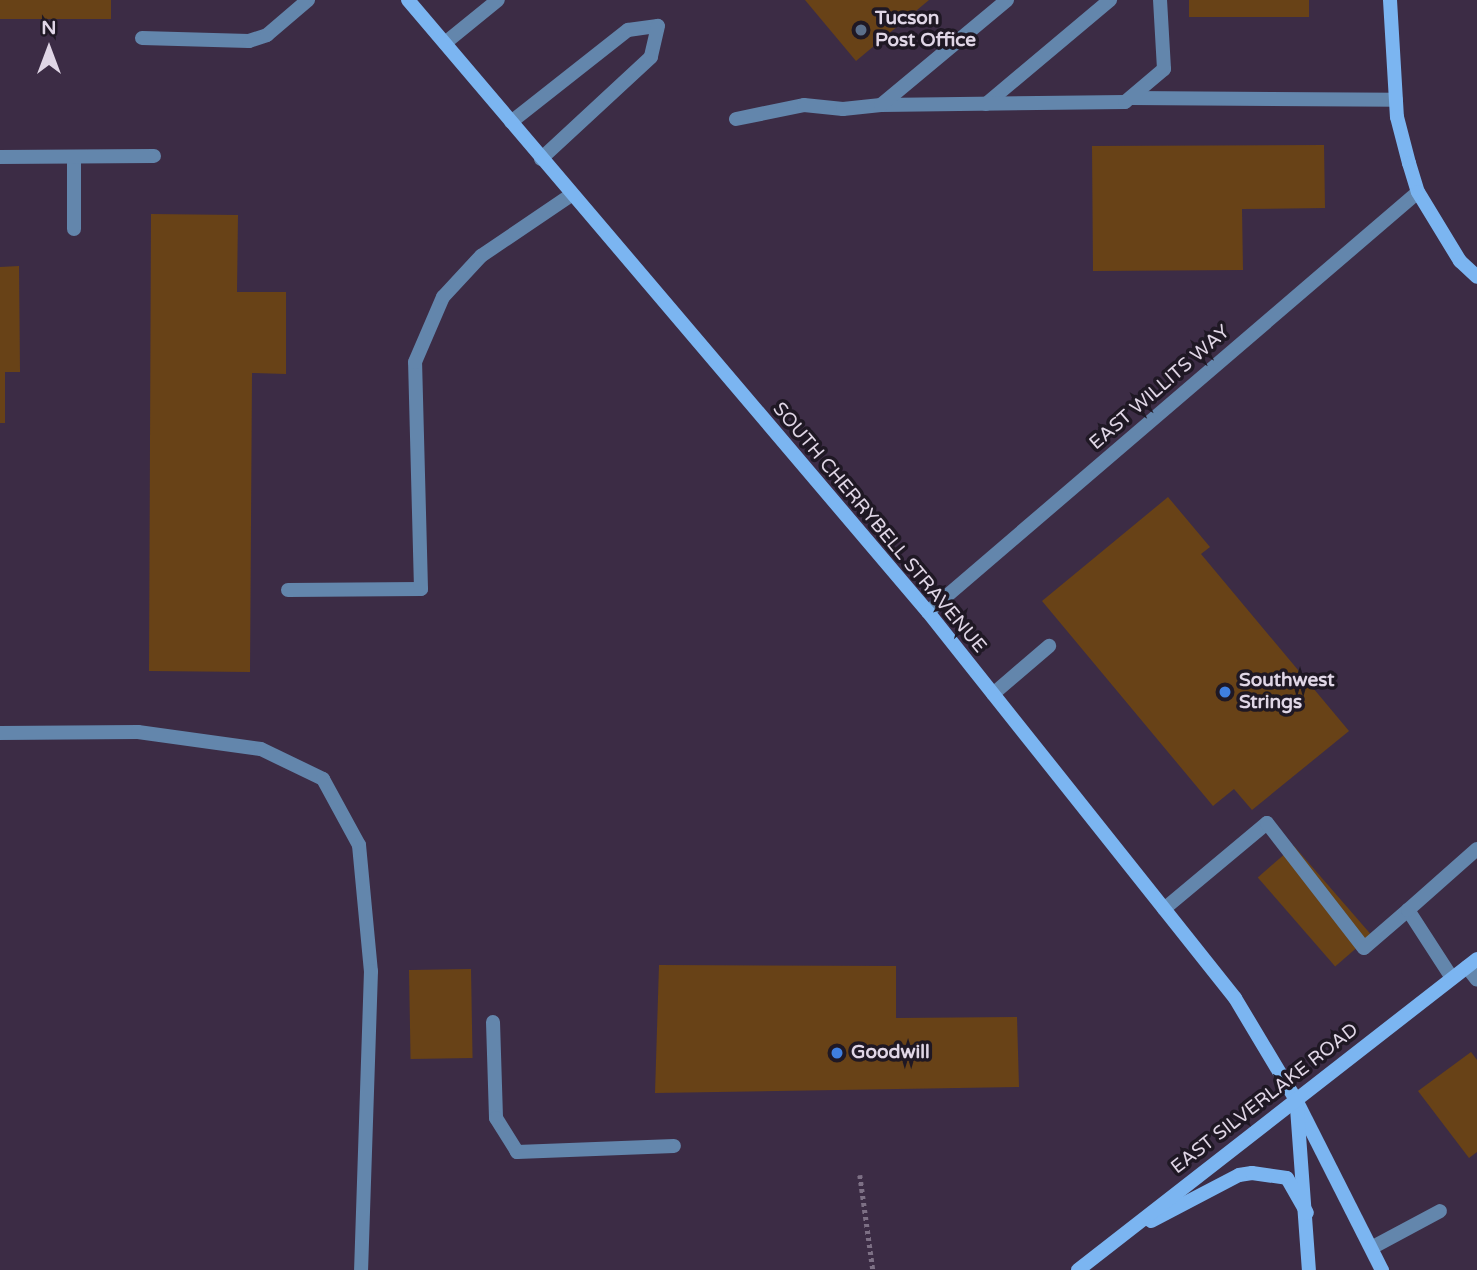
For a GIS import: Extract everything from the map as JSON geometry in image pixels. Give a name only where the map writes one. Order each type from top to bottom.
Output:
[{"type":"street","points":[[142,38],[249,41],[267,35],[307,0]]},
{"type":"street","name":"SOUTH CHERRYBELL STRAVENUE","points":[[408,0],[928,612],[1235,998],[1296,1100],[1373,1247],[1382,1270]]},
{"type":"street","points":[[445,43],[498,0]]},
{"type":"street","points":[[881,105],[1007,0]]},
{"type":"street","points":[[986,104],[1110,0]]},
{"type":"street","points":[[736,119],[804,105],[843,109],[881,105],[1125,102],[1164,69],[1160,0]]},
{"type":"street","points":[[1390,0],[1395,100],[1418,192],[1460,261],[1477,277]]},
{"type":"street","points":[[511,122],[628,30],[658,26],[651,57],[541,159]]},
{"type":"street","points":[[1130,97],[1395,100]]},
{"type":"street","points":[[0,157],[154,156]]},
{"type":"street","points":[[74,157],[74,229]]},
{"type":"street","name":"EAST WILLITS WAY","points":[[928,612],[1418,192]]},
{"type":"street","points":[[288,590],[421,589],[415,362],[443,297],[481,256],[571,195]]},
{"type":"street","points":[[993,694],[1049,646]]},
{"type":"street","points":[[0,733],[138,732],[261,749],[323,779],[359,845],[371,971],[361,1270]]},
{"type":"street","points":[[1164,909],[1267,823],[1364,948],[1477,849]]},
{"type":"street","points":[[1408,910],[1452,978]]},
{"type":"street","points":[[1472,963],[1477,980]]},
{"type":"street","name":"EAST SILVERLAKE ROAD","points":[[1078,1270],[1472,963]]},
{"type":"street","points":[[493,1021],[496,1118],[517,1153],[674,1146]]},
{"type":"street","points":[[1296,1100],[1307,1213],[1309,1270]]},
{"type":"street","points":[[1124,1234],[1239,1174],[1287,1178],[1307,1213]]},
{"type":"street","points":[[1373,1247],[1440,1211]]},
{"type":"path","points":[[860,1175],[873,1270]]},
{"type":"building","points":[[0,0],[111,0],[111,19],[0,19]]},
{"type":"building","name":"Tucson Post Office","points":[[805,0],[929,0],[856,61]]},
{"type":"building","points":[[1189,0],[1309,0],[1309,17],[1189,17]]},
{"type":"building","points":[[1324,145],[1325,208],[1242,209],[1243,270],[1093,271],[1092,146]]},
{"type":"building","points":[[151,214],[238,215],[237,292],[286,292],[286,374],[252,373],[250,672],[149,671]]},
{"type":"building","points":[[19,266],[20,372],[5,372],[5,423],[0,423],[0,267]]},
{"type":"building","points":[[1168,497],[1210,547],[1201,554],[1349,731],[1252,810],[1234,789],[1213,806],[1042,601]]},
{"type":"building","points":[[1294,846],[1371,935],[1335,967],[1258,877]]},
{"type":"building","name":"Goodwill","points":[[659,965],[896,966],[896,1018],[1017,1017],[1019,1087],[655,1093]]},
{"type":"building","points":[[471,969],[473,1058],[411,1059],[409,970]]},
{"type":"building","points":[[1471,1052],[1477,1060],[1477,1152],[1469,1158],[1418,1091]]},
{"type":"place","name":"Tucson Post Office","points":[[861,30]]},
{"type":"place","name":"Southwest Strings","points":[[1225,692]]},
{"type":"place","name":"Goodwill","points":[[837,1053]]}]
